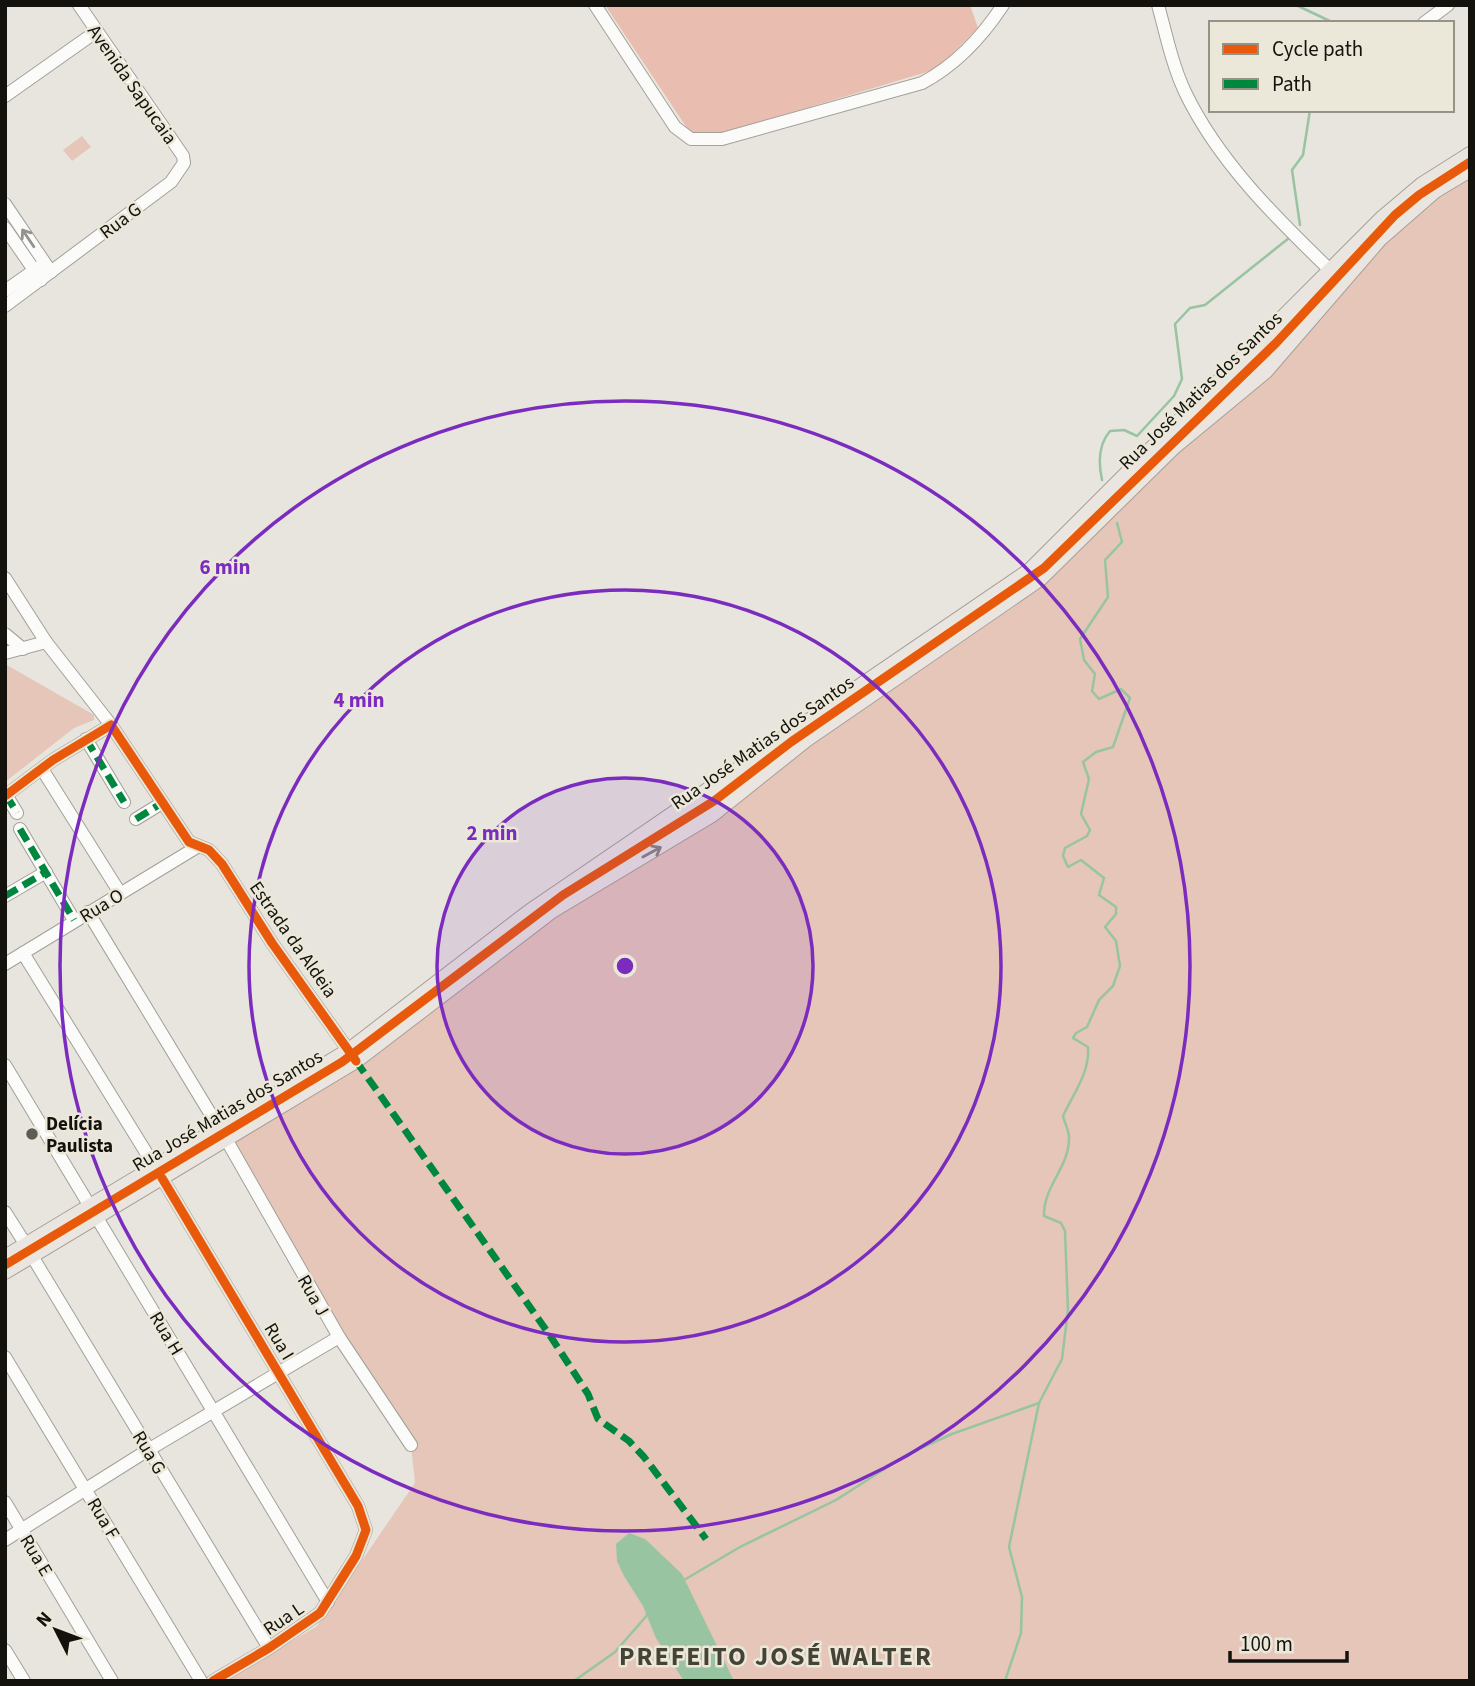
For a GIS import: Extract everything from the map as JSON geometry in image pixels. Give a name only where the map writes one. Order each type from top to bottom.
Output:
[{"type":"main road","name":"Rua José Matias dos Santos","points":[[352,1055],[530,911],[1036,565],[1383,217],[1421,185],[1470,154]]},
{"type":"main road","name":"Rua José Matias dos Santos","points":[[5,1272],[29,1251],[352,1055],[552,911],[712,815],[806,740],[1040,579],[1174,447],[1255,380],[1276,359],[1380,239],[1427,198],[1470,170]]},
{"type":"main road","points":[[1258,343],[1276,359]]},
{"type":"main road","points":[[1241,360],[1250,367],[1255,380]]},
{"type":"main road","points":[[699,795],[701,808],[712,815]]},
{"type":"main road","points":[[670,815],[680,816],[686,824],[682,835]]},
{"type":"main road","name":"Rua José Matias dos Santos","points":[[5,1257],[29,1251]]},
{"type":"street","name":"Avenida Sapucaia","points":[[79,5],[183,156],[184,163]]},
{"type":"street","points":[[595,5],[676,127],[691,139],[706,140],[756,131],[922,83],[945,70],[968,49],[1003,5]]},
{"type":"street","points":[[1158,5],[1178,74],[1195,110],[1243,179],[1330,270]]},
{"type":"street","points":[[1427,21],[1448,5]]},
{"type":"street","points":[[5,96],[97,31]]},
{"type":"street","name":"Rua G","points":[[43,271],[171,182],[184,163]]},
{"type":"street","points":[[5,204],[43,271]]},
{"type":"street","points":[[5,228],[43,271]]},
{"type":"street","points":[[5,291],[43,271]]},
{"type":"street","points":[[5,306],[43,271]]},
{"type":"street","name":"Estrada da Aldeia","points":[[5,578],[46,642],[111,725],[188,842],[209,850],[230,874],[272,943],[352,1055]]},
{"type":"street","points":[[5,634],[23,649]]},
{"type":"street","points":[[5,653],[46,642]]},
{"type":"street","points":[[17,813],[6,796],[86,739],[111,725]]},
{"type":"street","points":[[86,739],[124,802]]},
{"type":"street","points":[[42,769],[120,893]]},
{"type":"street","points":[[136,819],[162,803]]},
{"type":"street","points":[[20,829],[74,920]]},
{"type":"street","name":"Rua O","points":[[5,964],[197,847]]},
{"type":"street","points":[[5,896],[46,872]]},
{"type":"street","name":"Rua J","points":[[88,912],[222,1134],[339,1337],[411,1445]]},
{"type":"street","name":"Rua I","points":[[23,953],[279,1373],[365,1523]]},
{"type":"street","name":"Rua H","points":[[5,1065],[328,1602]]},
{"type":"street","name":"Rua G","points":[[5,1212],[269,1648]]},
{"type":"street","points":[[5,1540],[148,1450],[339,1337]]},
{"type":"street","name":"Rua F","points":[[5,1357],[201,1681]]},
{"type":"street","name":"Rua E","points":[[5,1502],[112,1681]]},
{"type":"street","name":"Rua L","points":[[212,1681],[312,1620],[328,1602],[356,1556],[365,1537],[365,1523]]},
{"type":"street","points":[[5,1650],[24,1681]]},
{"type":"shaded area","points":[[605,5],[970,5],[978,28],[937,69],[713,136],[689,131]]},
{"type":"shaded area","points":[[82,136],[91,147],[72,161],[63,150]]},
{"type":"shaded area","points":[[1470,170],[1470,1681],[226,1681],[317,1626],[415,1483],[411,1445],[226,1139],[516,938],[682,835],[1040,579],[1255,380],[1357,263]]},
{"type":"shaded area","points":[[5,664],[94,715],[94,720],[74,728],[5,782]]},
{"type":"shaded area","points":[[629,1533],[645,1539],[682,1574],[734,1681],[684,1681],[656,1638],[643,1606],[617,1561],[616,1544]]},
{"type":"waterway","points":[[1296,5],[1330,21]]},
{"type":"waterway","points":[[1300,225],[1292,170],[1303,155],[1310,112]]},
{"type":"waterway","points":[[1102,480],[1100,454],[1110,431],[1124,430],[1137,436],[1174,396],[1182,379],[1175,324],[1190,308],[1205,305],[1289,238]]},
{"type":"waterway","points":[[1005,1681],[1021,1633],[1022,1597],[1009,1547],[1039,1403],[1062,1359],[1068,1310],[1065,1231],[1061,1223],[1044,1216],[1045,1205],[1068,1148],[1069,1135],[1063,1116],[1084,1074],[1088,1057],[1088,1047],[1073,1038],[1087,1027],[1099,1000],[1113,986],[1120,966],[1116,941],[1105,927],[1116,914],[1116,907],[1099,895],[1104,878],[1081,860],[1068,867],[1063,856],[1065,848],[1087,836],[1090,830],[1081,814],[1089,779],[1083,762],[1096,752],[1113,747],[1130,698],[1121,689],[1099,699],[1092,691],[1095,674],[1084,660],[1080,639],[1108,597],[1105,560],[1122,542],[1117,523]]},
{"type":"waterway","points":[[684,1580],[740,1547],[836,1500],[908,1454],[952,1434],[1039,1403]]},
{"type":"waterway","points":[[574,1681],[615,1652],[649,1613]]},
{"type":"marked path","points":[[86,739],[124,802]]},
{"type":"marked path","points":[[6,795],[17,813]]},
{"type":"marked path","points":[[136,819],[162,803]]},
{"type":"marked path","points":[[20,829],[74,920]]},
{"type":"marked path","points":[[5,896],[46,872]]},
{"type":"marked path","points":[[356,1061],[549,1334],[588,1394],[598,1419],[629,1441],[644,1457],[706,1539]]},
{"type":"cycle path","points":[[5,1265],[342,1062],[563,895],[714,801],[791,742],[1044,568],[1276,343],[1395,215],[1419,195],[1470,162]]},
{"type":"cycle path","points":[[5,796],[53,760],[111,725],[189,842],[209,850],[222,864],[272,943],[356,1061]]},
{"type":"cycle path","points":[[162,1178],[358,1506],[366,1530],[356,1556],[320,1613],[269,1648],[213,1681]]},
{"type":"place","name":"Delícia Paulista","points":[[32,1134]]},
{"type":"district","name":"PREFEITO JOSÉ WALTER","points":[[776,1656]]}]
